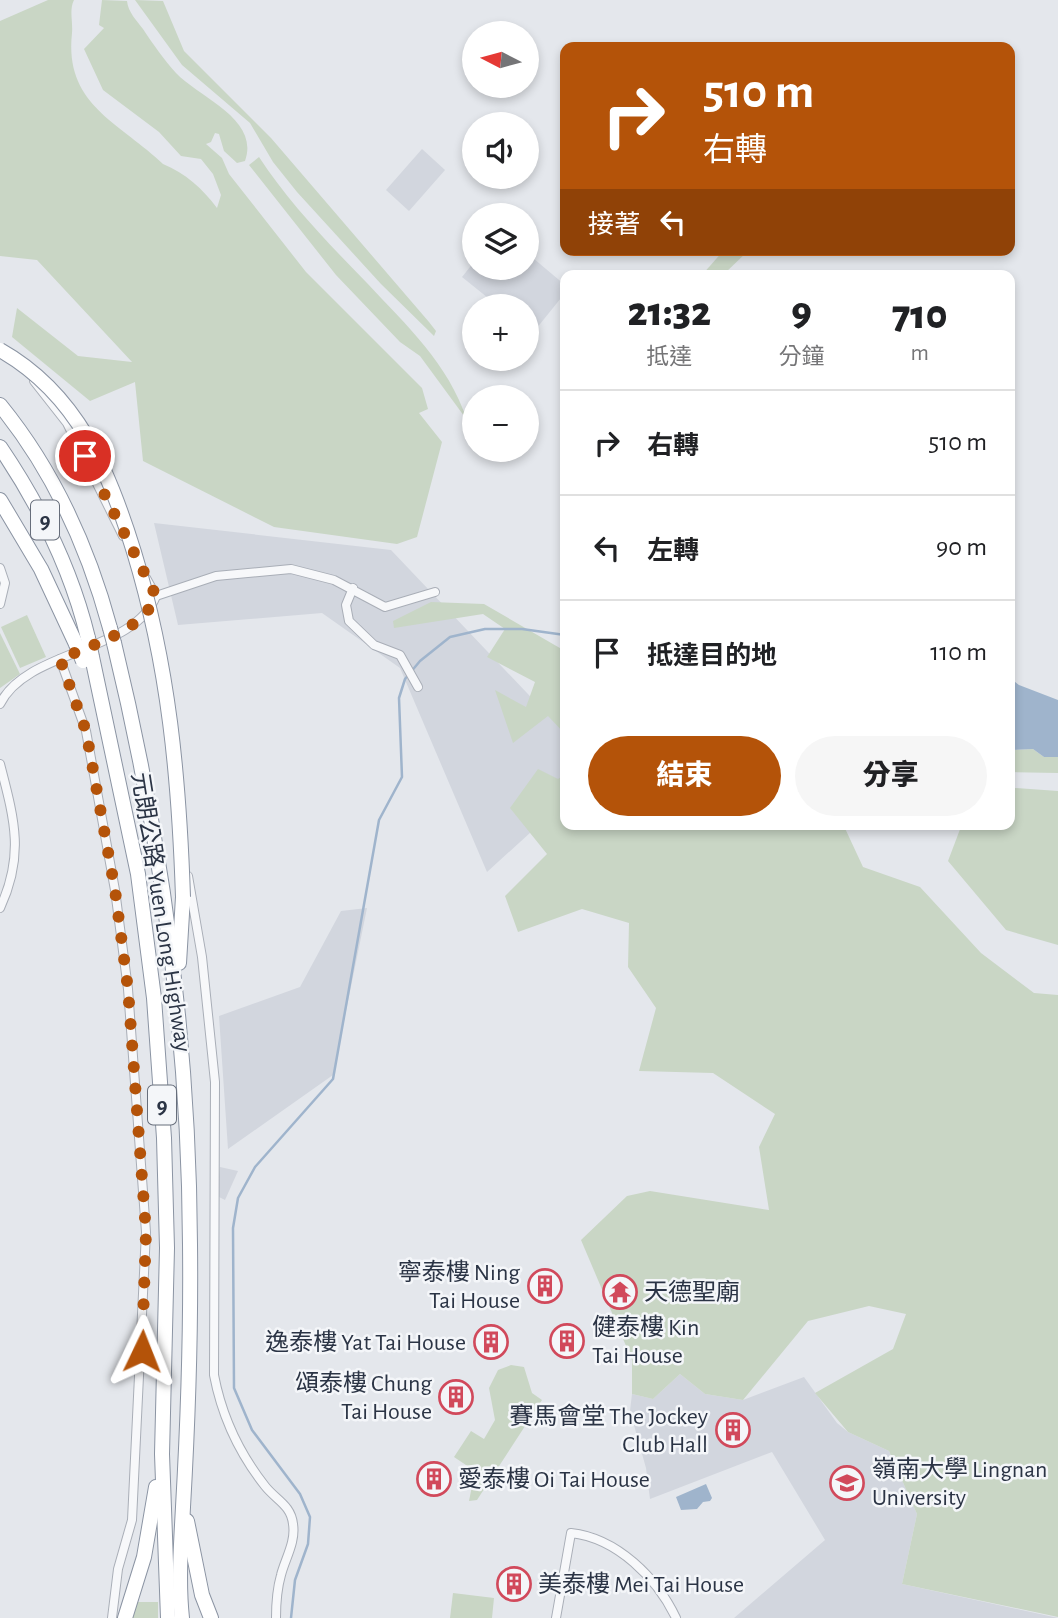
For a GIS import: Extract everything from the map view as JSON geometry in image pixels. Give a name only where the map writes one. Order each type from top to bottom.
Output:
[{"type":"highway","points":[[0,348],[43,381],[75,418],[98,454],[121,511],[154,621],[165,679],[175,759],[183,897],[178,993]]},
{"type":"highway","name":"元朗公路 Yuen Long Highway","points":[[0,405],[41,464],[66,510],[94,574],[130,711],[178,993],[185,1069],[190,1246],[179,1591],[182,1618]]},
{"type":"highway","name":"9","points":[[0,447],[32,496],[55,543],[81,611],[82,641]]},
{"type":"highway","points":[[0,500],[29,547],[64,616],[82,641]]},
{"type":"highway","name":"元朗公路 Yuen Long Highway","points":[[82,641],[103,709],[138,874],[154,998],[164,1138],[167,1248],[162,1454],[168,1618]]},
{"type":"highway","points":[[125,1618],[144,1557],[162,1454]]},
{"type":"highway","name":"9","points":[[183,1507],[211,1618]]},
{"type":"street","points":[[0,348],[29,375],[67,423],[156,596],[153,604],[133,623],[17,682],[1,701]]},
{"type":"street","points":[[0,568],[5,583],[0,604]]},
{"type":"street","points":[[156,596],[216,576],[291,569],[324,577],[386,607],[435,593]]},
{"type":"street","points":[[353,589],[346,605],[349,621],[374,645],[400,655],[418,687]]},
{"type":"street","points":[[60,659],[86,731],[115,890],[128,989],[146,1232],[133,1507],[118,1570],[112,1618]]},
{"type":"street","points":[[0,764],[17,834],[11,879],[0,908]]},
{"type":"street","points":[[181,848],[202,957],[215,1082],[214,1375],[225,1418],[234,1439],[266,1487],[290,1512],[294,1532],[280,1577],[276,1618]]},
{"type":"street","points":[[556,1618],[571,1533],[602,1541],[629,1560],[658,1589],[676,1618]]},
{"type":"shaded area","points":[[422,149],[445,170],[409,211],[386,190]]},
{"type":"shaded area","points":[[539,263],[560,281],[560,299],[539,325],[539,294],[483,294],[466,280],[539,280]]},
{"type":"shaded area","points":[[154,523],[391,550],[560,728],[560,806],[487,872],[400,668],[322,613],[178,625]]},
{"type":"shaded area","points":[[367,908],[333,1075],[228,1149],[219,1016],[300,987],[341,911]]},
{"type":"shaded area","points":[[220,1167],[238,1171],[225,1200],[217,1196]]},
{"type":"shaded area","name":"嶺南大學 Lingnan University","points":[[680,1374],[705,1394],[743,1400],[804,1377],[837,1423],[848,1432],[889,1451],[917,1514],[902,1584],[1058,1618],[734,1618],[825,1540],[772,1452],[650,1499],[646,1468],[630,1411],[632,1394],[653,1399]]},
{"type":"green space","points":[[48,0],[74,0],[71,12],[72,58],[77,78],[98,110],[163,164],[193,182],[217,208],[221,195],[213,174],[201,159],[181,156],[159,132],[103,90],[84,49],[104,28],[99,25],[102,0],[127,1],[133,16],[176,73],[236,121],[244,133],[247,146],[245,161],[237,163],[224,151],[219,134],[215,133],[211,142],[206,144],[222,158],[229,174],[306,272],[422,388],[428,409],[419,413],[442,442],[417,537],[397,544],[274,527],[143,461],[135,382],[90,401],[12,337],[17,308],[78,356],[132,362],[37,260],[0,256],[0,21]]},
{"type":"green space","points":[[135,0],[163,1],[184,51],[271,138],[429,322],[436,331],[434,336],[381,284],[297,192],[273,162],[250,123],[182,65]]},
{"type":"green space","points":[[259,157],[310,222],[425,346],[449,381],[459,400],[462,413],[420,356],[400,342],[336,275],[249,165]]},
{"type":"green space","points":[[719,256],[743,256],[728,270],[706,270]]},
{"type":"green space","points":[[431,602],[484,604],[560,648],[560,729],[548,716],[513,743],[495,690],[526,707],[535,682],[487,657],[505,629],[483,614],[394,628],[393,621]]},
{"type":"green space","points":[[27,615],[46,657],[20,668],[1,627]]},
{"type":"green space","points":[[0,633],[20,674],[0,688]]},
{"type":"green space","points":[[1033,749],[1044,757],[1058,757],[1058,773],[1015,772],[1015,750]]},
{"type":"green space","points":[[538,769],[560,778],[560,830],[846,830],[863,867],[920,887],[981,953],[1034,993],[1058,995],[1058,1617],[902,1584],[917,1514],[889,1451],[848,1432],[815,1393],[893,1349],[906,1314],[869,1306],[808,1321],[743,1400],[705,1394],[680,1374],[653,1399],[632,1394],[632,1360],[581,1240],[627,1196],[650,1191],[769,1210],[759,1147],[775,1114],[713,1073],[639,1071],[656,1008],[628,967],[629,923],[582,909],[518,932],[505,896],[547,854],[510,808]]},
{"type":"green space","points":[[1015,788],[1058,791],[1058,945],[1006,930],[948,861],[960,830],[1015,830]]},
{"type":"green space","points":[[511,1365],[524,1367],[532,1393],[542,1400],[477,1500],[469,1501],[475,1471],[454,1457],[471,1431],[484,1439],[495,1420],[489,1388],[498,1370]]},
{"type":"green space","points":[[453,1593],[494,1598],[492,1618],[450,1618]]},
{"type":"green space","points":[[136,1602],[158,1602],[158,1618],[130,1618]]},
{"type":"water","points":[[1015,682],[1058,700],[1058,757],[1044,757],[1033,749],[1015,750]]},
{"type":"water","points":[[706,1484],[712,1498],[710,1501],[703,1502],[697,1509],[681,1510],[676,1497]]},
{"type":"waterway","points":[[291,1618],[295,1580],[308,1544],[310,1517],[300,1494],[252,1430],[234,1388],[233,1228],[238,1198],[255,1167],[333,1079],[379,820],[402,777],[399,698],[405,679],[420,661],[450,637],[485,629],[522,629],[560,634]]},
{"type":"place","name":"寧泰樓 Ning Tai House","points":[[545,1286]]},
{"type":"place","name":"天德聖廟","points":[[620,1292]]},
{"type":"place","name":"健泰樓 Kin Tai House","points":[[567,1341]]},
{"type":"place","name":"逸泰樓 Yat Tai House","points":[[491,1342]]},
{"type":"place","name":"頌泰樓 Chung Tai House","points":[[456,1397]]},
{"type":"place","name":"賽馬會堂 The Jockey Club Hall","points":[[733,1430]]},
{"type":"place","name":"愛泰樓 Oi Tai House","points":[[434,1479]]},
{"type":"place","name":"嶺南大學 Lingnan University","points":[[847,1483]]},
{"type":"place","name":"美泰樓 Mei Tai House","points":[[514,1584]]},
{"type":"route","points":[[85,456],[111,512],[156,596],[153,604],[133,623],[60,659],[86,731],[115,890],[128,989],[146,1232],[142,1351]]}]
